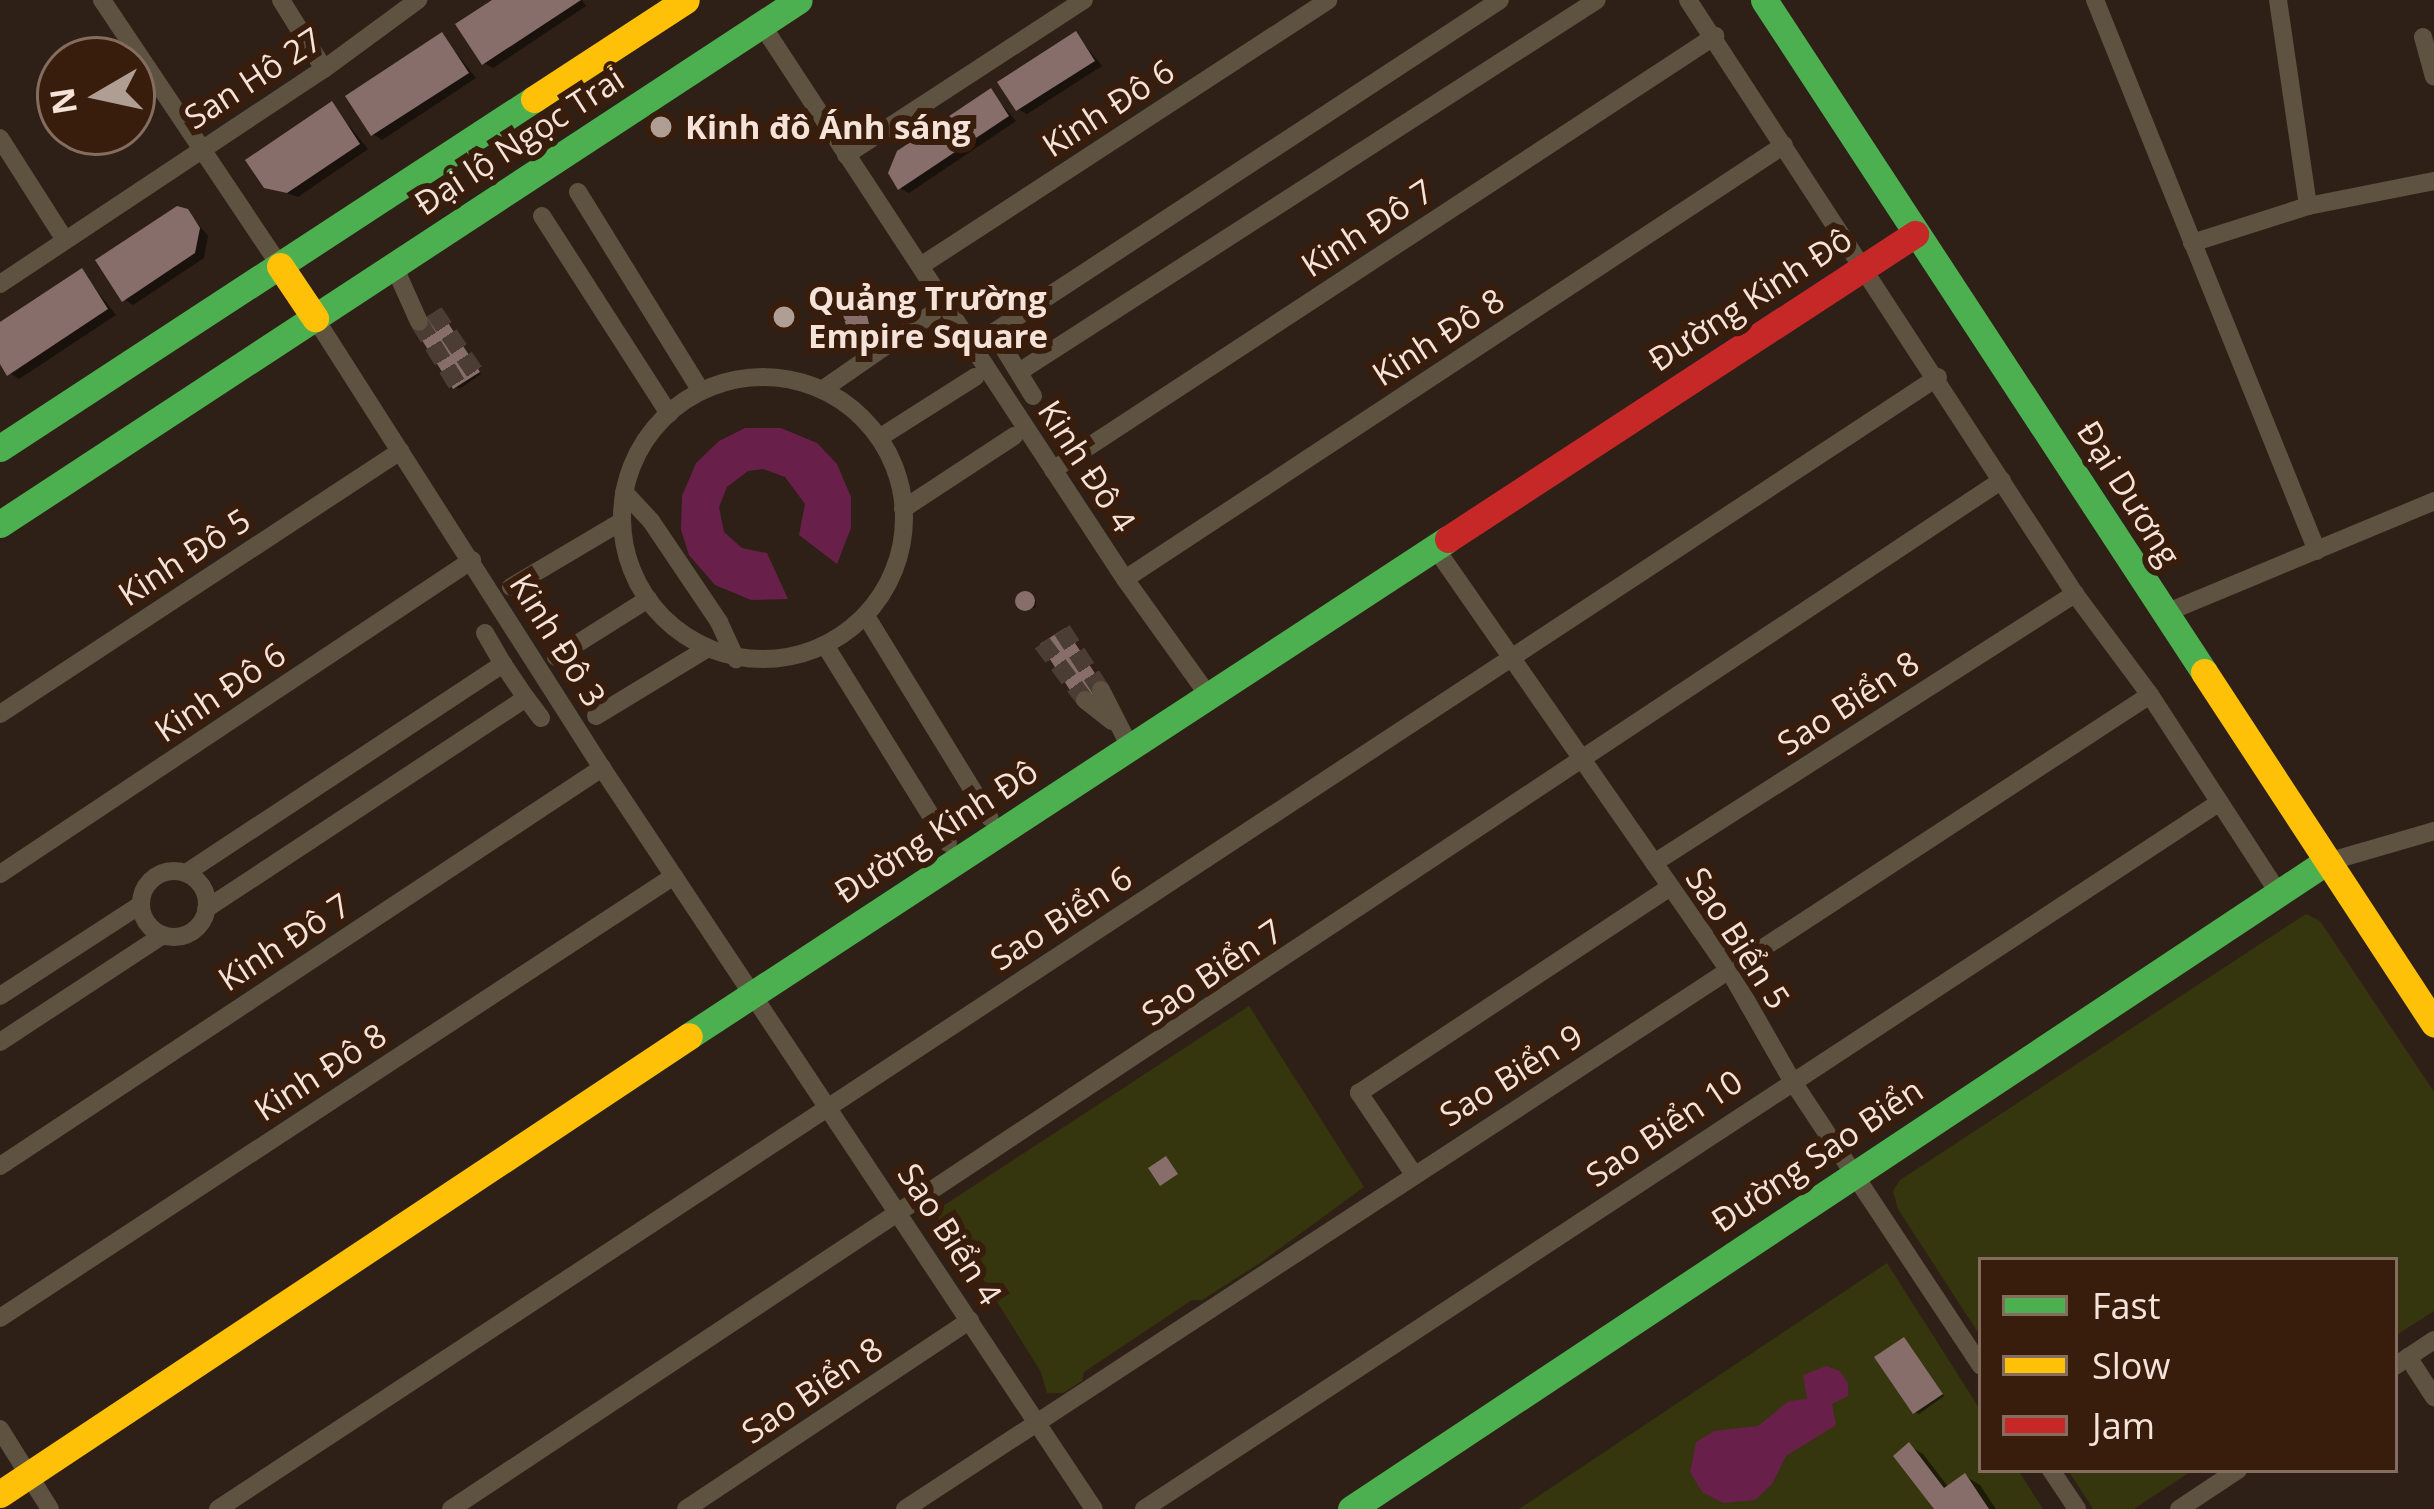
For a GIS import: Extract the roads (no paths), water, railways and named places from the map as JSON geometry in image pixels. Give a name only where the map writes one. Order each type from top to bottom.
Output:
[{"type":"street","points":[[102,0],[315,318]]},
{"type":"street","points":[[281,0],[324,69]]},
{"type":"street","name":"San Hô 27","points":[[0,284],[324,69],[418,0]]},
{"type":"street","name":"Đại lộ Ngọc Trai","points":[[0,448],[686,0]]},
{"type":"street","points":[[746,0],[762,25]]},
{"type":"street","name":"Đại lộ Ngọc Trai","points":[[0,524],[315,318],[401,277],[800,0]]},
{"type":"street","points":[[846,155],[1084,0]]},
{"type":"street","name":"Kinh Đô 6","points":[[922,266],[1328,0]]},
{"type":"street","points":[[1033,396],[992,328],[1500,0]]},
{"type":"street","points":[[1019,372],[1597,0]]},
{"type":"street","points":[[1688,0],[1938,377],[2075,594],[2150,695],[2278,892]]},
{"type":"street","name":"Đại Dương","points":[[1764,0],[2324,863],[2434,1024]]},
{"type":"street","points":[[2095,0],[2318,551]]},
{"type":"street","points":[[2278,0],[2308,206]]},
{"type":"street","name":"Kinh Đô 4","points":[[762,25],[1125,579],[1208,695]]},
{"type":"street","name":"Kinh Đô 7","points":[[1053,470],[1715,36]]},
{"type":"street","points":[[2423,37],[2434,77]]},
{"type":"street","points":[[0,138],[65,240]]},
{"type":"street","name":"Kinh Đô 8","points":[[1125,579],[1784,145]]},
{"type":"street","points":[[2192,243],[2308,206],[2434,181]]},
{"type":"street","points":[[578,192],[701,392]]},
{"type":"street","points":[[542,216],[669,414]]},
{"type":"street","name":"Đường Kinh Đô","points":[[0,1494],[753,993],[1915,234]]},
{"type":"street","points":[[401,277],[426,317]]},
{"type":"street","points":[[600,307],[635,284]]},
{"type":"street","points":[[822,390],[933,313]]},
{"type":"street","name":"Kinh Đô 3","points":[[315,318],[602,768],[753,993]]},
{"type":"street","points":[[748,377],[786,379],[822,390],[854,410],[879,438],[896,472],[903,509],[897,557],[866,616],[825,645],[778,659],[736,659],[673,627],[647,599],[630,566],[622,521],[624,492],[636,456],[669,414],[701,392],[748,377]]},
{"type":"street","points":[[879,438],[975,377]]},
{"type":"street","name":"Sao Biển 6","points":[[218,1509],[829,1104],[1514,661],[1938,377]]},
{"type":"street","points":[[903,509],[1014,436]]},
{"type":"street","name":"Kinh Đô 5","points":[[0,714],[400,451]]},
{"type":"street","name":"Sao Biển 7","points":[[451,1509],[902,1215],[2002,480]]},
{"type":"street","points":[[624,492],[652,521],[708,605],[736,659]]},
{"type":"street","points":[[2163,614],[2434,501]]},
{"type":"street","points":[[512,587],[622,521]]},
{"type":"street","name":"Sao Biển 5","points":[[1436,549],[1730,972],[1791,1079],[1978,1362]]},
{"type":"street","name":"Kinh Đô 6","points":[[0,874],[472,560]]},
{"type":"street","name":"Sao Biển 8","points":[[1654,863],[2075,594]]},
{"type":"street","points":[[556,657],[647,599]]},
{"type":"street","points":[[866,616],[989,817]]},
{"type":"street","points":[[485,633],[541,718]]},
{"type":"street","points":[[825,645],[948,843]]},
{"type":"street","points":[[596,716],[709,648]]},
{"type":"street","points":[[32,1021],[5,992],[140,905],[154,877],[186,873],[503,664]]},
{"type":"street","points":[[465,689],[487,724]]},
{"type":"street","points":[[1093,695],[1130,747]]},
{"type":"street","name":"Sao Biển 9","points":[[905,1509],[2150,695]]},
{"type":"street","points":[[0,1041],[163,935],[187,934],[206,909],[526,698]]},
{"type":"street","points":[[420,719],[442,754]]},
{"type":"street","points":[[393,737],[416,771]]},
{"type":"street","points":[[366,754],[390,788]]},
{"type":"street","name":"Kinh Đô 7","points":[[0,1166],[602,768]]},
{"type":"street","points":[[310,791],[333,826]]},
{"type":"street","name":"Sao Biển 10","points":[[1144,1509],[1791,1079],[2221,802]]},
{"type":"street","points":[[285,808],[308,842]]},
{"type":"street","points":[[2324,863],[2434,831]]},
{"type":"street","points":[[243,835],[264,871]]},
{"type":"street","name":"Đường Sao Biển","points":[[1352,1509],[2324,863]]},
{"type":"street","points":[[186,873],[202,887],[206,909]]},
{"type":"street","name":"Kinh Đô 8","points":[[0,1318],[674,876]]},
{"type":"street","points":[[1413,1173],[1360,1093],[1670,887]]},
{"type":"street","points":[[140,905],[148,925],[163,935]]},
{"type":"street","points":[[85,940],[106,973]]},
{"type":"street","points":[[39,971],[61,1002]]},
{"type":"street","name":"Sao Biển 4","points":[[753,993],[1094,1509]]},
{"type":"street","name":"Sao Biển 8","points":[[686,1509],[970,1320]]},
{"type":"street","points":[[2434,1340],[2402,1361],[2434,1397]]},
{"type":"street","points":[[0,1429],[50,1509]]},
{"type":"street","points":[[2052,1473],[2077,1509]]},
{"type":"street","points":[[2179,1509],[2233,1473]]},
{"type":"tunnel","points":[[434,312],[476,374]]},
{"type":"tunnel","points":[[419,322],[458,386]]},
{"type":"tunnel","points":[[1062,630],[1101,690]]},
{"type":"tunnel","points":[[1042,643],[1085,700]]},
{"type":"place","name":"Kinh đô Ánh sáng","points":[[661,127]]},
{"type":"place","name":"Quảng Trường Empire Square","points":[[784,317]]}]
